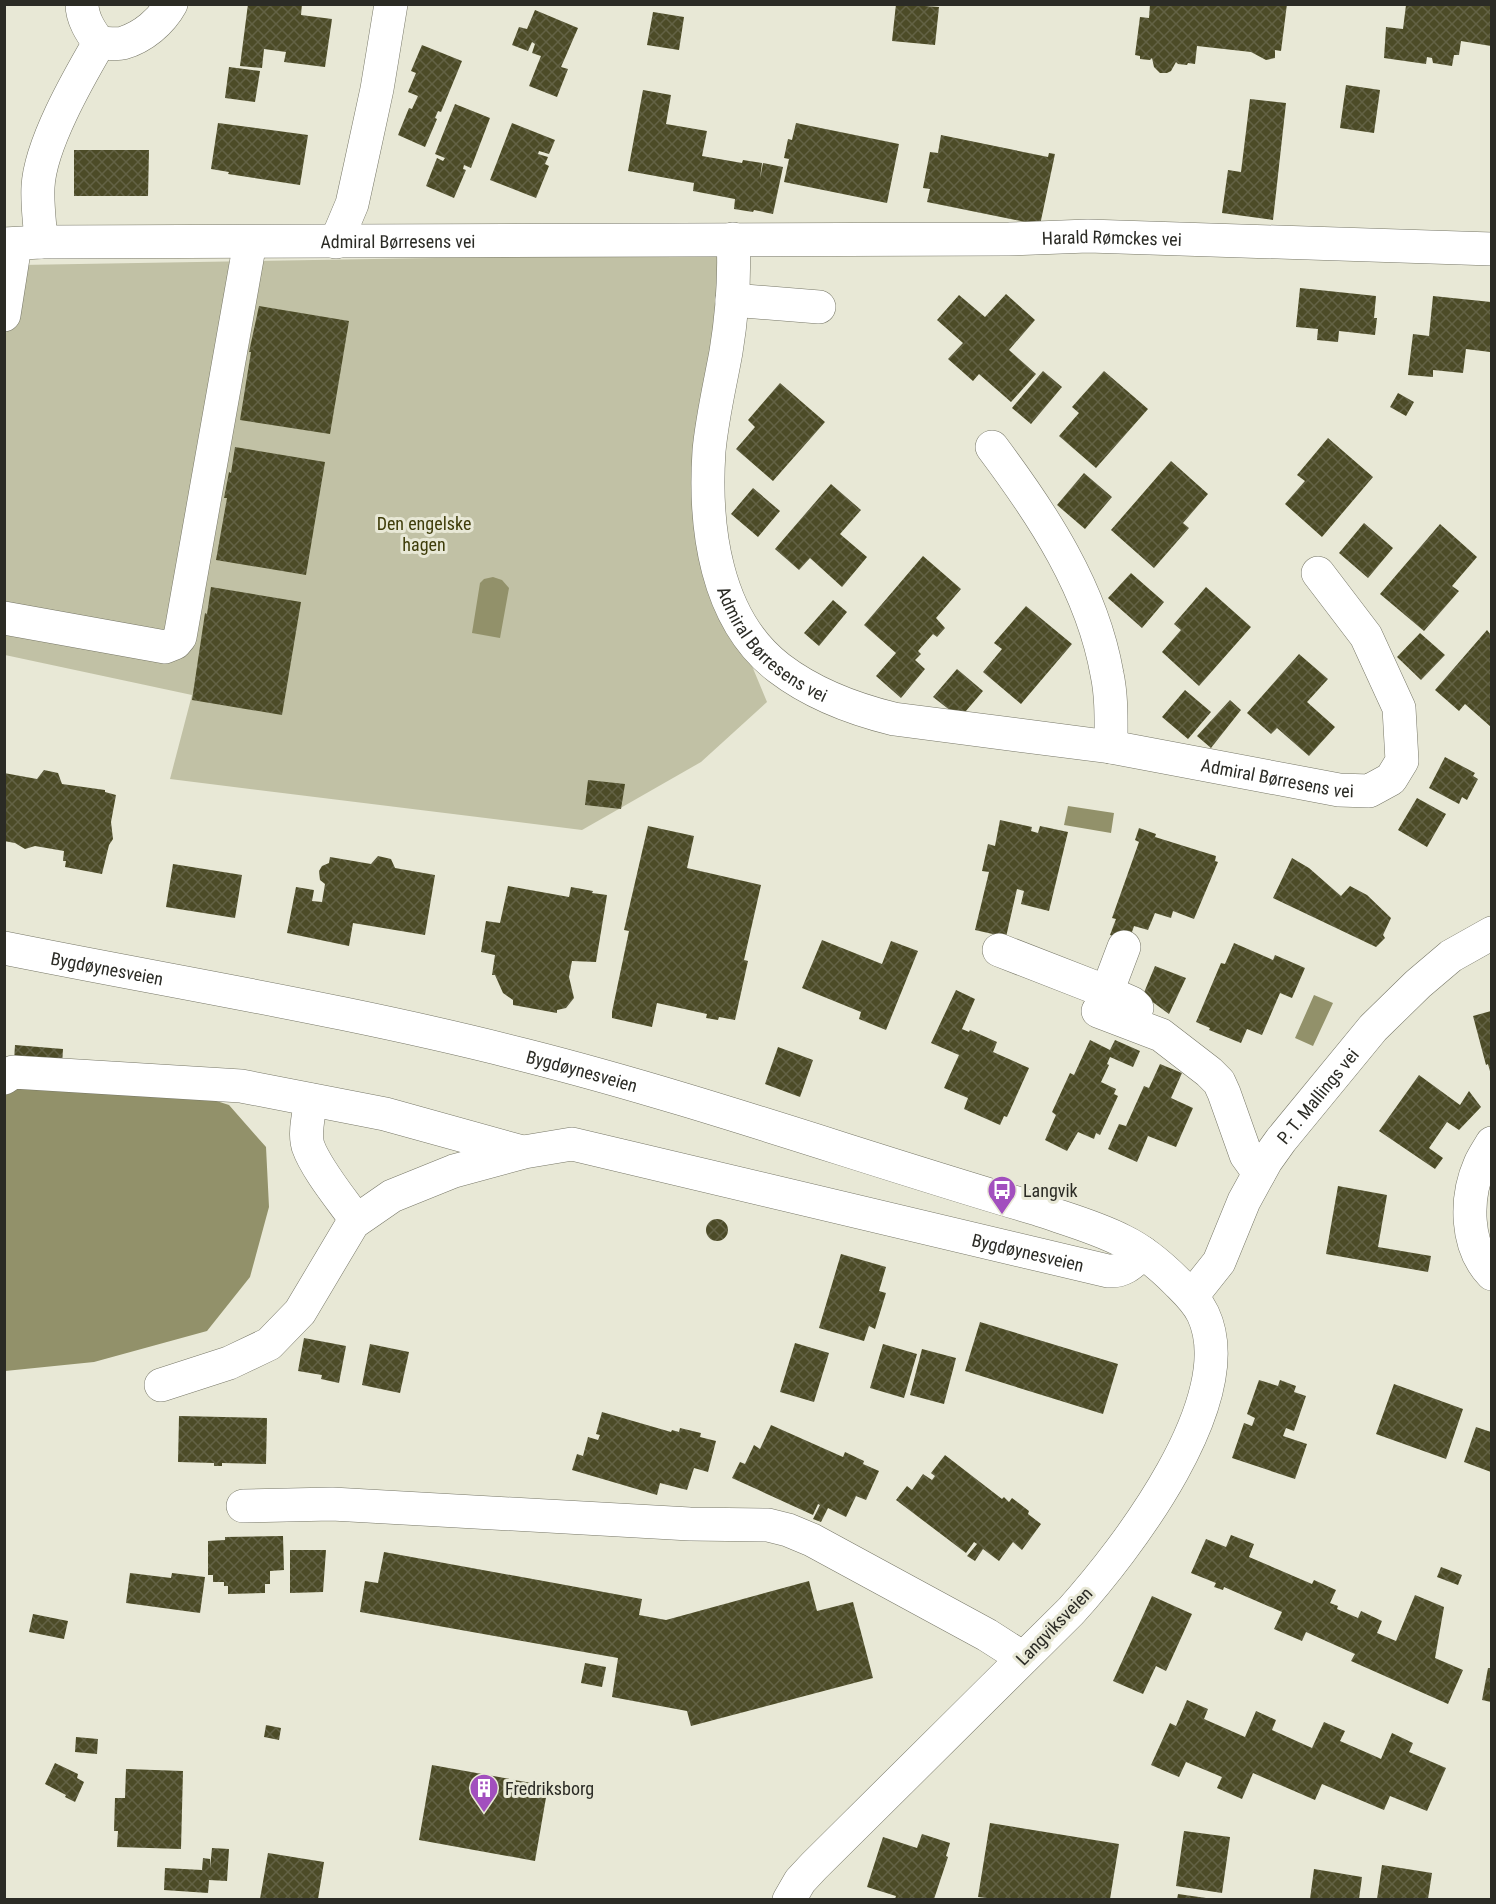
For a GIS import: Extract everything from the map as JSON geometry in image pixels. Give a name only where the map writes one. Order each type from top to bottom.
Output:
[{"type":"street","points":[[82,4],[82,11],[90,30],[99,43]]},
{"type":"street","points":[[99,43],[120,43],[146,32],[166,14],[171,4]]},
{"type":"street","points":[[336,242],[352,204],[362,163],[391,4]]},
{"type":"street","points":[[4,315],[20,244],[38,187],[42,164],[79,77],[99,43]]},
{"type":"street","name":"Harald Rømckes vei","points":[[733,239],[1009,239],[1088,236],[1491,249]]},
{"type":"street","name":"Admiral Børresens vei","points":[[20,244],[733,239],[732,300],[710,450],[709,521],[714,555],[728,599],[757,647],[778,667],[804,684],[862,711],[894,719],[962,729],[1111,747],[1339,790],[1369,791],[1391,779],[1402,761],[1399,708],[1366,636],[1318,573]]},
{"type":"street","points":[[4,618],[165,647],[180,638],[250,242]]},
{"type":"street","points":[[732,300],[819,307]]},
{"type":"street","points":[[992,447],[1029,496],[1056,541],[1086,604],[1099,638],[1107,675],[1111,705],[1111,747]]},
{"type":"street","name":"P. T. Mallings vei","points":[[1192,1296],[1219,1262],[1244,1201],[1281,1140],[1373,1028],[1418,984],[1451,956],[1491,933]]},
{"type":"street","points":[[1103,1001],[1124,947]]},
{"type":"street","name":"Bygdøynesveien","points":[[4,948],[470,1041],[581,1070],[807,1136],[1097,1230],[1143,1253],[1192,1296]]},
{"type":"street","points":[[999,951],[1103,1001],[1132,1003],[1137,1008],[1144,1029],[1161,1035],[1186,1052],[1219,1082],[1246,1155],[1259,1173]]},
{"type":"street","points":[[4,1078],[13,1072],[241,1086],[385,1114],[524,1152]]},
{"type":"street","points":[[311,1100],[307,1121],[308,1145],[356,1220]]},
{"type":"street","points":[[1491,1143],[1479,1164],[1469,1220],[1476,1251],[1491,1274]]},
{"type":"street","name":"Bygdøynesveien","points":[[161,1385],[230,1363],[269,1344],[300,1312],[356,1220],[392,1196],[454,1171],[524,1152],[572,1144],[1108,1271],[1125,1268],[1143,1253]]},
{"type":"street","name":"Langviksveien","points":[[789,1899],[800,1881],[814,1866],[1071,1611],[1123,1548],[1160,1493],[1200,1412],[1210,1360],[1210,1336],[1203,1314],[1192,1296]]},
{"type":"street","points":[[243,1506],[332,1504],[690,1524],[768,1525],[812,1540],[987,1635],[1023,1658]]},
{"type":"green space","name":"Den engelske hagen","points":[[729,253],[699,539],[767,702],[701,762],[582,830],[170,779],[192,695],[5,655],[4,343],[20,265]]},
{"type":"shaded area","points":[[493,577],[502,580],[509,588],[500,638],[472,633],[480,583],[484,579]]},
{"type":"shaded area","points":[[1068,806],[1114,813],[1111,833],[1064,825]]},
{"type":"shaded area","points":[[1314,995],[1333,1003],[1313,1046],[1295,1038]]},
{"type":"shaded area","points":[[5,1084],[170,1086],[229,1105],[266,1147],[269,1207],[250,1277],[207,1331],[94,1362],[5,1371]]},
{"type":"building","points":[[248,4],[302,4],[301,15],[332,19],[325,67],[284,62],[286,52],[264,49],[262,68],[240,66]]},
{"type":"building","points":[[896,4],[939,7],[935,45],[892,41]]},
{"type":"building","points":[[1150,4],[1287,4],[1281,51],[1275,50],[1275,58],[1266,60],[1251,52],[1197,46],[1195,64],[1188,63],[1187,65],[1176,62],[1171,71],[1160,73],[1154,67],[1152,58],[1150,60],[1140,59],[1140,56],[1135,55],[1140,17],[1149,18]]},
{"type":"building","points":[[1406,5],[1491,5],[1491,46],[1461,41],[1459,55],[1454,55],[1452,66],[1433,63],[1432,58],[1427,57],[1426,64],[1384,58],[1386,27],[1403,29]]},
{"type":"building","points":[[535,10],[578,28],[561,67],[568,69],[557,97],[529,86],[541,56],[532,53],[535,44],[532,42],[528,51],[512,45],[519,27],[527,29]]},
{"type":"building","points":[[653,12],[684,17],[679,50],[647,45]]},
{"type":"building","points":[[422,45],[462,61],[441,112],[438,111],[425,147],[398,135],[409,108],[412,109],[418,96],[408,92],[416,73],[411,71]]},
{"type":"building","points":[[229,67],[260,71],[255,102],[225,98]]},
{"type":"building","points":[[1346,85],[1380,90],[1374,133],[1340,128]]},
{"type":"building","points":[[643,90],[671,95],[666,124],[707,131],[702,156],[742,163],[743,160],[762,163],[760,179],[763,163],[783,167],[773,214],[734,209],[735,199],[693,191],[694,183],[628,171]]},
{"type":"building","points":[[1250,99],[1286,103],[1273,220],[1222,213],[1228,170],[1241,172]]},
{"type":"building","points":[[455,104],[490,118],[471,168],[464,165],[463,169],[466,170],[454,198],[426,186],[437,158],[443,161],[445,158],[435,154]]},
{"type":"building","points":[[218,123],[308,135],[300,185],[228,174],[229,172],[211,169]]},
{"type":"building","points":[[512,123],[555,140],[549,154],[539,151],[538,154],[548,157],[545,164],[549,166],[536,198],[490,180]]},
{"type":"building","points":[[796,123],[899,144],[887,203],[784,182],[789,159],[784,158],[788,139],[792,140]]},
{"type":"building","points":[[941,135],[1048,157],[1049,153],[1055,154],[1040,225],[927,202],[930,189],[923,188],[930,152],[938,153]]},
{"type":"building","points":[[74,150],[149,150],[148,196],[74,196]]},
{"type":"building","points":[[1300,288],[1376,296],[1375,335],[1339,331],[1338,342],[1317,340],[1318,329],[1296,327]]},
{"type":"building","points":[[1006,294],[1035,320],[1009,350],[1036,374],[1011,402],[979,374],[973,381],[948,359],[963,343],[937,320],[959,295],[985,317]]},
{"type":"building","points":[[1433,296],[1491,302],[1490,352],[1466,349],[1463,373],[1433,370],[1433,377],[1408,375],[1413,334],[1429,336]]},
{"type":"building","points":[[259,306],[349,321],[330,434],[240,420],[251,352],[249,352]]},
{"type":"building","points":[[1043,371],[1062,387],[1031,424],[1012,408]]},
{"type":"building","points":[[1104,371],[1148,409],[1096,468],[1059,436],[1079,413],[1072,407]]},
{"type":"building","points":[[780,383],[825,422],[773,481],[736,449],[755,427],[748,420]]},
{"type":"building","points":[[1398,393],[1414,402],[1406,416],[1390,407]]},
{"type":"building","points":[[1328,438],[1373,477],[1322,537],[1285,504],[1305,481],[1297,475]]},
{"type":"building","points":[[235,447],[325,462],[306,575],[216,560],[227,498],[224,498]]},
{"type":"building","points":[[1171,461],[1208,494],[1183,523],[1189,528],[1154,568],[1111,530]]},
{"type":"building","points":[[1084,473],[1112,497],[1085,529],[1057,505]]},
{"type":"building","points":[[831,484],[861,510],[840,534],[867,557],[842,587],[810,558],[799,570],[775,549]]},
{"type":"building","points":[[753,488],[780,511],[758,537],[731,514]]},
{"type":"building","points":[[1364,523],[1393,548],[1368,578],[1339,553]]},
{"type":"building","points":[[1440,524],[1477,557],[1452,586],[1459,591],[1424,631],[1380,594]]},
{"type":"building","points":[[923,556],[961,589],[936,618],[945,628],[937,637],[933,634],[918,651],[921,654],[915,660],[925,669],[901,698],[876,676],[896,653],[864,625]]},
{"type":"building","points":[[1131,573],[1164,602],[1142,628],[1108,598]]},
{"type":"building","points":[[211,587],[301,602],[282,715],[192,700]]},
{"type":"building","points":[[1206,587],[1251,627],[1199,686],[1162,652],[1181,630],[1174,624]]},
{"type":"building","points":[[833,600],[847,612],[819,646],[804,633]]},
{"type":"building","points":[[1026,606],[1072,644],[1021,704],[983,672],[1002,649],[994,643]]},
{"type":"building","points":[[1487,630],[1491,635],[1491,727],[1465,704],[1459,711],[1435,690]]},
{"type":"building","points":[[1420,633],[1445,655],[1421,680],[1397,657]]},
{"type":"building","points":[[1299,654],[1328,679],[1307,702],[1335,727],[1309,756],[1277,728],[1271,734],[1247,713]]},
{"type":"building","points":[[957,669],[983,691],[960,718],[933,697]]},
{"type":"building","points":[[1185,690],[1211,712],[1188,739],[1162,717]]},
{"type":"building","points":[[1230,700],[1241,710],[1211,748],[1197,736]]},
{"type":"building","points":[[1445,757],[1475,773],[1473,776],[1478,779],[1467,800],[1462,797],[1459,804],[1429,788]]},
{"type":"building","points":[[44,770],[58,773],[62,784],[105,790],[105,792],[116,795],[111,822],[113,839],[109,845],[102,874],[65,867],[64,851],[35,846],[25,849],[15,843],[4,841],[4,773],[37,779]]},
{"type":"building","points":[[588,780],[625,784],[621,809],[585,805]]},
{"type":"building","points":[[1417,798],[1446,814],[1427,847],[1398,830]]},
{"type":"building","points":[[1000,820],[1032,827],[1031,831],[1038,833],[1040,826],[1068,832],[1049,911],[1021,904],[1024,891],[1017,889],[1006,937],[975,930],[989,872],[982,871],[988,844],[995,846]]},
{"type":"building","points":[[648,826],[694,836],[687,868],[761,885],[744,960],[748,961],[735,1020],[719,1017],[718,1020],[706,1018],[707,1014],[657,1003],[652,1027],[612,1018],[629,931],[624,930]]},
{"type":"building","points":[[1139,828],[1156,834],[1155,837],[1216,856],[1215,861],[1218,862],[1194,919],[1173,911],[1171,918],[1155,913],[1148,930],[1134,926],[1129,941],[1110,935],[1116,919],[1112,918],[1139,842],[1135,840]]},
{"type":"building","points":[[378,856],[391,859],[395,868],[435,875],[425,935],[353,923],[349,946],[287,933],[296,887],[314,890],[312,901],[322,902],[325,884],[320,880],[319,871],[322,866],[329,863],[330,857],[371,864]]},
{"type":"building","points":[[1292,858],[1309,868],[1341,896],[1350,886],[1367,895],[1391,918],[1383,935],[1385,938],[1376,947],[1273,898]]},
{"type":"building","points":[[173,864],[242,875],[235,918],[166,907]]},
{"type":"building","points":[[508,886],[569,897],[571,887],[607,895],[596,962],[572,961],[569,977],[574,998],[566,1008],[557,1010],[557,1013],[513,1005],[513,1000],[503,993],[495,975],[492,975],[495,955],[481,952],[486,921],[500,923]]},
{"type":"building","points":[[822,940],[882,964],[891,941],[918,951],[886,1030],[859,1019],[861,1012],[802,988]]},
{"type":"building","points":[[1234,943],[1273,960],[1275,955],[1305,968],[1292,998],[1280,993],[1262,1035],[1247,1029],[1241,1043],[1196,1022],[1221,963],[1225,964]]},
{"type":"building","points":[[1155,966],[1186,978],[1169,1014],[1143,995]]},
{"type":"building","points":[[956,990],[975,999],[962,1029],[969,1032],[970,1030],[997,1042],[993,1052],[1029,1068],[1007,1117],[1004,1116],[1000,1125],[964,1109],[968,1098],[944,1088],[959,1055],[931,1043]]},
{"type":"building","points":[[1491,1011],[1491,1075],[1488,1064],[1486,1065],[1473,1016]]},
{"type":"building","points":[[1090,1040],[1110,1050],[1115,1040],[1140,1051],[1133,1067],[1110,1057],[1101,1082],[1116,1089],[1114,1094],[1118,1096],[1100,1135],[1096,1133],[1094,1139],[1078,1132],[1067,1151],[1045,1140],[1056,1115],[1052,1112],[1070,1073],[1074,1075]]},
{"type":"building","points":[[15,1045],[63,1049],[62,1065],[14,1061]]},
{"type":"building","points":[[778,1047],[813,1060],[800,1097],[765,1084]]},
{"type":"building","points":[[1160,1064],[1182,1073],[1171,1098],[1193,1108],[1176,1147],[1148,1136],[1137,1162],[1108,1149],[1119,1124],[1126,1126],[1144,1086],[1149,1088]]},
{"type":"building","points":[[1419,1075],[1460,1105],[1469,1091],[1481,1107],[1459,1130],[1447,1122],[1429,1148],[1443,1158],[1435,1169],[1379,1131]]},
{"type":"building","points":[[1338,1186],[1387,1195],[1378,1247],[1431,1256],[1428,1272],[1326,1254]]},
{"type":"building","points":[[717,1219],[727,1226],[728,1230],[721,1240],[717,1241],[707,1234],[706,1230],[713,1220]]},
{"type":"building","points":[[841,1254],[886,1267],[879,1291],[886,1293],[875,1329],[869,1326],[864,1341],[819,1328]]},
{"type":"building","points":[[980,1322],[1118,1364],[1103,1414],[965,1371]]},
{"type":"building","points":[[304,1338],[346,1346],[339,1383],[321,1379],[322,1375],[298,1371]]},
{"type":"building","points":[[795,1343],[829,1353],[814,1402],[780,1392]]},
{"type":"building","points":[[370,1344],[409,1352],[400,1393],[362,1385]]},
{"type":"building","points":[[883,1344],[917,1354],[904,1398],[870,1388]]},
{"type":"building","points":[[922,1349],[956,1358],[944,1404],[910,1395]]},
{"type":"building","points":[[1259,1380],[1278,1386],[1280,1380],[1296,1386],[1294,1392],[1306,1396],[1294,1431],[1286,1428],[1283,1436],[1307,1444],[1295,1479],[1232,1458],[1244,1423],[1252,1426],[1255,1418],[1247,1414]]},
{"type":"building","points":[[1394,1384],[1463,1409],[1446,1459],[1376,1434]]},
{"type":"building","points":[[602,1412],[671,1432],[672,1430],[679,1432],[680,1428],[701,1433],[700,1437],[716,1441],[708,1472],[694,1468],[687,1490],[660,1483],[657,1495],[572,1470],[577,1454],[583,1456],[588,1437],[598,1440],[600,1435],[596,1434]]},
{"type":"building","points":[[179,1416],[267,1418],[266,1464],[222,1463],[222,1466],[214,1466],[214,1463],[178,1462]]},
{"type":"building","points":[[771,1425],[843,1457],[845,1452],[879,1471],[866,1500],[856,1496],[846,1517],[828,1508],[821,1522],[813,1519],[820,1505],[818,1504],[813,1515],[732,1478],[740,1462],[745,1464],[754,1445],[760,1449]]},
{"type":"building","points":[[1476,1427],[1491,1432],[1491,1472],[1464,1462]]},
{"type":"building","points":[[945,1455],[1002,1499],[1004,1497],[1009,1502],[1012,1498],[1041,1524],[1022,1550],[1013,1542],[999,1561],[983,1549],[975,1561],[967,1556],[977,1544],[974,1542],[966,1553],[896,1500],[907,1486],[912,1490],[923,1474],[932,1480],[935,1476],[931,1473]]},
{"type":"building","points":[[1231,1535],[1254,1544],[1249,1557],[1312,1584],[1314,1580],[1336,1590],[1330,1603],[1338,1606],[1337,1609],[1358,1618],[1361,1611],[1382,1621],[1377,1633],[1396,1641],[1415,1595],[1444,1607],[1435,1658],[1463,1670],[1448,1704],[1351,1661],[1355,1654],[1306,1632],[1302,1641],[1274,1629],[1282,1612],[1224,1587],[1223,1590],[1214,1587],[1216,1583],[1191,1573],[1206,1539],[1226,1547]]},
{"type":"building","points":[[283,1536],[284,1570],[270,1571],[270,1584],[265,1584],[265,1593],[228,1594],[228,1586],[224,1586],[224,1582],[213,1582],[213,1575],[208,1575],[208,1541],[225,1540],[225,1537]]},
{"type":"building","points":[[290,1550],[326,1550],[323,1592],[290,1593]]},
{"type":"building","points":[[384,1552],[642,1599],[639,1615],[666,1620],[809,1581],[817,1611],[853,1602],[873,1678],[691,1726],[687,1711],[612,1697],[618,1658],[360,1612],[365,1581],[378,1583]]},
{"type":"building","points":[[1441,1567],[1462,1575],[1458,1585],[1437,1577]]},
{"type":"building","points":[[130,1573],[171,1578],[172,1573],[205,1577],[200,1613],[126,1603]]},
{"type":"building","points":[[1152,1596],[1192,1614],[1166,1671],[1156,1666],[1143,1694],[1113,1681]]},
{"type":"building","points":[[33,1614],[68,1621],[64,1639],[29,1632]]},
{"type":"building","points":[[585,1663],[606,1667],[602,1687],[581,1683]]},
{"type":"building","points":[[1488,1668],[1491,1668],[1491,1702],[1482,1700]]},
{"type":"building","points":[[1187,1700],[1208,1709],[1204,1719],[1245,1737],[1256,1711],[1276,1720],[1272,1730],[1312,1748],[1324,1722],[1345,1731],[1340,1741],[1381,1759],[1392,1733],[1413,1743],[1409,1752],[1446,1768],[1427,1811],[1390,1796],[1384,1810],[1322,1784],[1315,1800],[1253,1773],[1242,1799],[1217,1788],[1222,1777],[1186,1762],[1179,1777],[1151,1765],[1170,1723],[1176,1726]]},
{"type":"building","points":[[266,1725],[281,1728],[279,1740],[264,1737]]},
{"type":"building","points":[[76,1737],[98,1739],[97,1754],[75,1752]]},
{"type":"building","points":[[55,1763],[78,1774],[77,1778],[84,1782],[75,1802],[45,1784]]},
{"type":"building","name":"Fredriksborg","points":[[432,1765],[548,1786],[535,1861],[419,1840]]},
{"type":"building","points":[[126,1769],[183,1771],[181,1849],[117,1847],[118,1831],[114,1831],[115,1798],[125,1798]]},
{"type":"building","points":[[990,1823],[1119,1844],[1110,1899],[978,1897]]},
{"type":"building","points":[[1184,1831],[1230,1837],[1222,1893],[1176,1886]]},
{"type":"building","points":[[922,1834],[950,1843],[946,1856],[948,1857],[934,1899],[895,1899],[896,1896],[867,1887],[883,1837],[917,1848]]},
{"type":"building","points":[[212,1848],[229,1849],[227,1881],[209,1880],[208,1893],[164,1890],[165,1868],[202,1870],[203,1858],[210,1859],[210,1868]]},
{"type":"building","points":[[268,1853],[324,1862],[318,1899],[260,1899]]},
{"type":"building","points":[[1382,1865],[1432,1873],[1428,1899],[1377,1899]]},
{"type":"building","points":[[1314,1869],[1362,1877],[1359,1899],[1310,1899]]},
{"type":"building","points":[[1178,1894],[1206,1898],[1206,1899],[1177,1899]]},
{"type":"place","name":"Langvik","points":[[1002,1216]]},
{"type":"place","name":"Fredriksborg","points":[[484,1814]]}]
